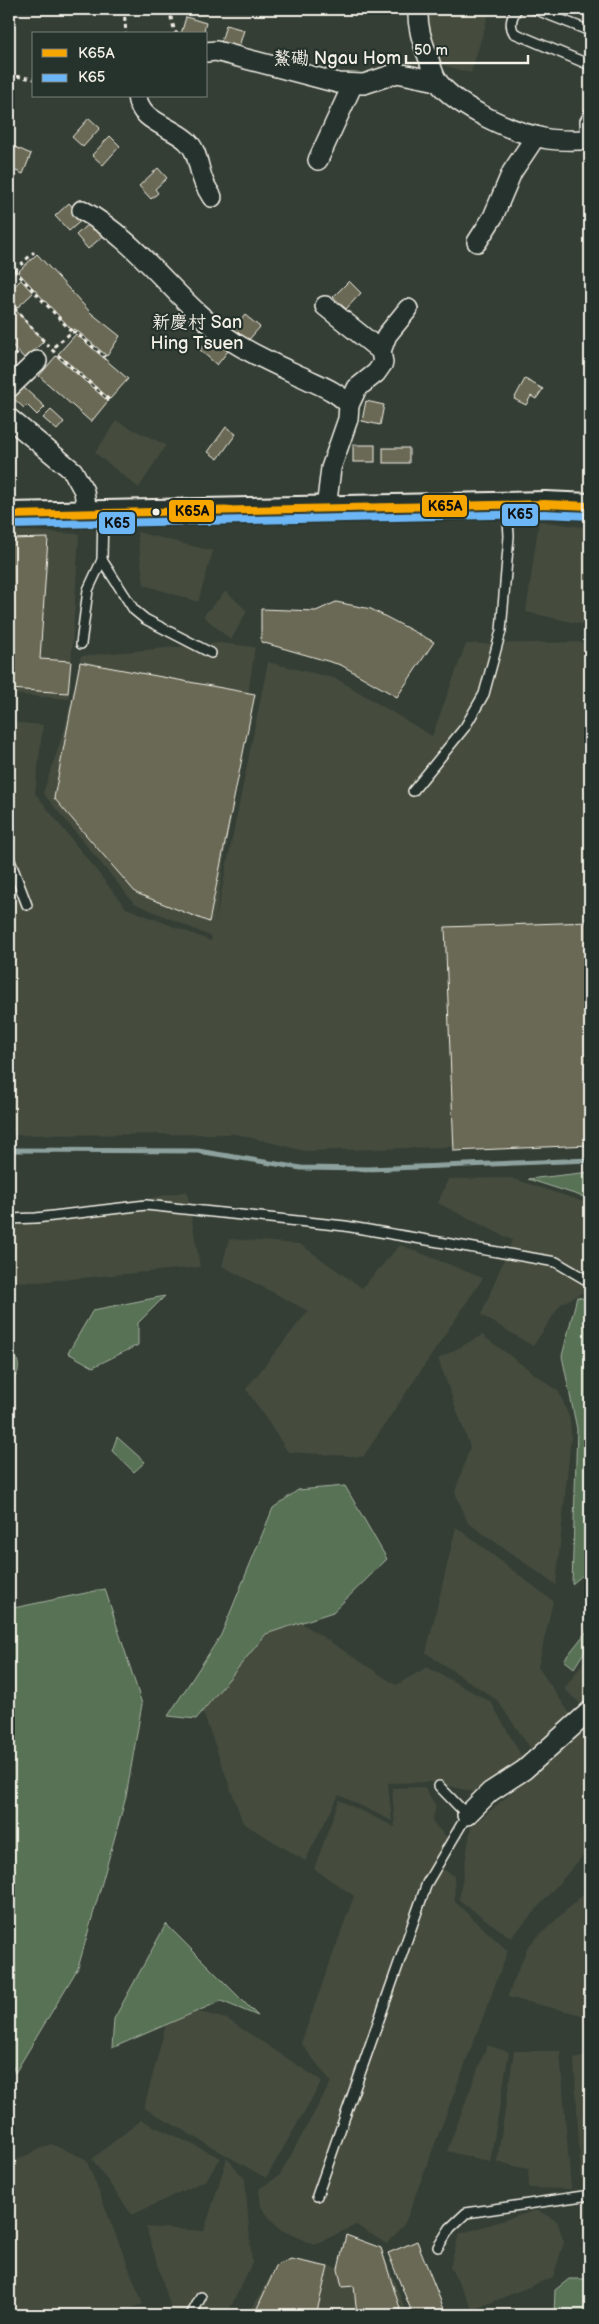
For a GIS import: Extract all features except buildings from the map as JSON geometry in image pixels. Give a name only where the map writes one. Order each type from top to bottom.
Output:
[{"type":"street","points":[[418,9],[417,22],[422,42],[437,81],[460,104],[475,112],[536,136],[562,140],[588,140]]},
{"type":"street","points":[[208,52],[216,51],[338,83],[364,84],[397,74],[437,81]]},
{"type":"street","points":[[318,160],[353,84]]},
{"type":"street","points":[[137,98],[139,107],[146,115],[189,142],[196,152],[203,182],[212,197]]},
{"type":"street","points":[[477,242],[493,217],[512,172],[536,136]]},
{"type":"street","points":[[82,210],[101,220],[129,244],[184,300],[235,342],[335,392],[349,405]]},
{"type":"street","points":[[325,306],[381,351]]},
{"type":"street","points":[[326,509],[331,468],[348,418],[349,405],[357,388],[376,373],[383,362],[381,351],[387,336],[408,309]]},
{"type":"street","points":[[9,388],[44,355]]},
{"type":"street","points":[[9,418],[73,471],[95,513]]},
{"type":"street","points":[[9,515],[507,505],[590,506]]},
{"type":"street","points":[[467,1815],[490,1792],[524,1770],[590,1711]]},
{"type":"lane","points":[[517,9],[511,22],[511,28],[514,33],[590,64]]},
{"type":"lane","points":[[534,9],[590,31]]},
{"type":"lane","points":[[588,140],[585,121],[590,112]]},
{"type":"lane","points":[[413,791],[465,727],[484,694],[501,631],[509,536],[507,505]]},
{"type":"lane","points":[[95,513],[102,560],[134,610],[145,619],[211,653]]},
{"type":"lane","points":[[81,644],[88,590],[102,560]]},
{"type":"lane","points":[[9,858],[27,905]]},
{"type":"lane","points":[[9,1219],[36,1218],[146,1205],[345,1226],[556,1262],[590,1282]]},
{"type":"lane","points":[[317,2196],[427,1883],[467,1815],[439,1786]]},
{"type":"lane","points":[[438,2247],[450,2228],[466,2213],[590,2195]]},
{"type":"lane","points":[[191,2315],[201,2297]]},
{"type":"path","points":[[124,9],[126,32]]},
{"type":"path","points":[[174,9],[171,18],[175,32]]},
{"type":"path","points":[[9,75],[32,78]]},
{"type":"path","points":[[9,276],[34,252]]},
{"type":"path","points":[[14,270],[72,332],[75,332],[105,357]]},
{"type":"path","points":[[9,302],[44,355],[109,400]]},
{"type":"path","points":[[44,355],[72,332]]},
{"type":"shaded area","points":[[431,9],[490,9],[471,73],[434,63],[428,19]]},
{"type":"shaded area","points":[[116,421],[166,445],[139,488],[95,453]]},
{"type":"shaded area","points":[[539,521],[590,528],[590,626],[526,612]]},
{"type":"shaded area","points":[[9,530],[79,534],[69,699],[9,694]]},
{"type":"shaded area","points":[[137,532],[213,551],[198,602],[144,585]]},
{"type":"shaded area","points":[[226,591],[247,611],[231,640],[203,616]]},
{"type":"shaded area","points":[[590,642],[590,1143],[305,1151],[236,1134],[9,1135],[9,722],[43,725],[35,793],[126,908],[211,941],[212,937],[134,903],[43,793],[65,728],[81,656],[219,643],[255,647],[215,923],[268,662],[337,679],[432,736],[466,644]]},
{"type":"shaded area","points":[[511,1178],[590,1204],[590,1289],[561,1304],[533,1346],[481,1315],[512,1240],[438,1203],[448,1179]]},
{"type":"shaded area","points":[[187,1191],[200,1267],[38,1282],[9,1281],[9,1224]]},
{"type":"shaded area","points":[[229,1239],[300,1244],[362,1288],[400,1245],[483,1278],[363,1457],[288,1452],[246,1389],[308,1311],[222,1266]]},
{"type":"shaded area","points":[[482,1335],[559,1392],[570,1419],[571,1437],[556,1585],[468,1523],[455,1492],[470,1447],[438,1359]]},
{"type":"shaded area","points":[[456,1527],[553,1601],[538,1667],[571,1715],[533,1752],[497,1700],[426,1653]]},
{"type":"shaded area","points":[[283,1611],[396,1685],[427,1667],[491,1702],[525,1762],[474,1792],[432,1782],[388,1783],[392,1821],[339,1795],[305,1861],[243,1823],[196,1693]]},
{"type":"shaded area","points":[[590,1653],[590,1700],[584,1707],[564,1689]]},
{"type":"shaded area","points":[[580,1734],[590,1746],[590,1848],[511,1938],[459,1900],[471,1827]]},
{"type":"shaded area","points":[[424,1787],[436,1806],[432,1822],[447,1837],[443,1869],[454,1876],[455,1902],[508,1951],[405,2223],[387,2244],[356,2225],[314,2245],[279,2229],[261,2207],[259,2189],[280,2175],[331,2082],[301,2043],[354,1896],[314,1869],[339,1800],[395,1827],[392,1788]]},
{"type":"shaded area","points":[[590,1888],[590,2017],[507,1997],[528,1946]]},
{"type":"shaded area","points":[[171,2005],[227,2019],[322,2081],[266,2178],[144,2108]]},
{"type":"shaded area","points":[[487,2045],[509,2052],[490,2162],[447,2151]]},
{"type":"shaded area","points":[[514,2051],[560,2051],[571,2189],[529,2188],[528,2169],[497,2162]]},
{"type":"shaded area","points":[[590,2055],[590,2180],[581,2179],[574,2059]]},
{"type":"shaded area","points":[[141,2120],[221,2158],[206,2180],[132,2215],[92,2159]]},
{"type":"shaded area","points":[[51,2144],[86,2159],[143,2304],[111,2315],[9,2315],[9,2163]]},
{"type":"shaded area","points":[[227,2158],[245,2179],[252,2263],[227,2315],[173,2315],[146,2227],[204,2231]]},
{"type":"shaded area","points":[[537,2210],[557,2221],[564,2242],[553,2277],[473,2310],[450,2267],[459,2234]]},
{"type":"shaded area","points":[[346,2235],[381,2248],[408,2315],[248,2315],[277,2265],[291,2259],[338,2268]]},
{"type":"green space","points":[[590,1172],[590,1199],[528,1179]]},
{"type":"green space","points":[[165,1296],[138,1323],[138,1345],[93,1367],[68,1353],[93,1310]]},
{"type":"green space","points":[[577,1297],[590,1300],[590,1569],[572,1584],[577,1429],[562,1356]]},
{"type":"green space","points":[[9,1350],[15,1356],[18,1364],[18,1372],[13,1379],[9,1375]]},
{"type":"green space","points":[[117,1437],[145,1462],[134,1472],[112,1451]]},
{"type":"green space","points":[[345,1486],[387,1559],[333,1612],[266,1634],[196,1719],[168,1716],[221,1635],[273,1508],[298,1490]]},
{"type":"green space","points":[[105,1589],[142,1704],[126,1797],[78,1968],[15,2073],[9,2056],[9,1609]]},
{"type":"green space","points":[[590,1627],[590,1643],[574,1668],[564,1660]]},
{"type":"green space","points":[[166,1924],[258,2016],[221,2001],[112,2048],[114,2019]]},
{"type":"green space","points":[[569,2279],[590,2279],[590,2315],[554,2315],[555,2290]]},
{"type":"waterway","points":[[9,1150],[198,1151],[301,1168],[368,1169],[590,1160]]},
{"type":"transit line","name":"K65A","points":[[9,515],[545,504],[590,506]]},
{"type":"transit line","name":"K65","points":[[9,525],[545,514],[590,516]]},
{"type":"district","name":"鰲磡 Ngau Hom","points":[[337,58]]},
{"type":"district","name":"新慶村 San Hing Tsuen","points":[[197,332]]}]
